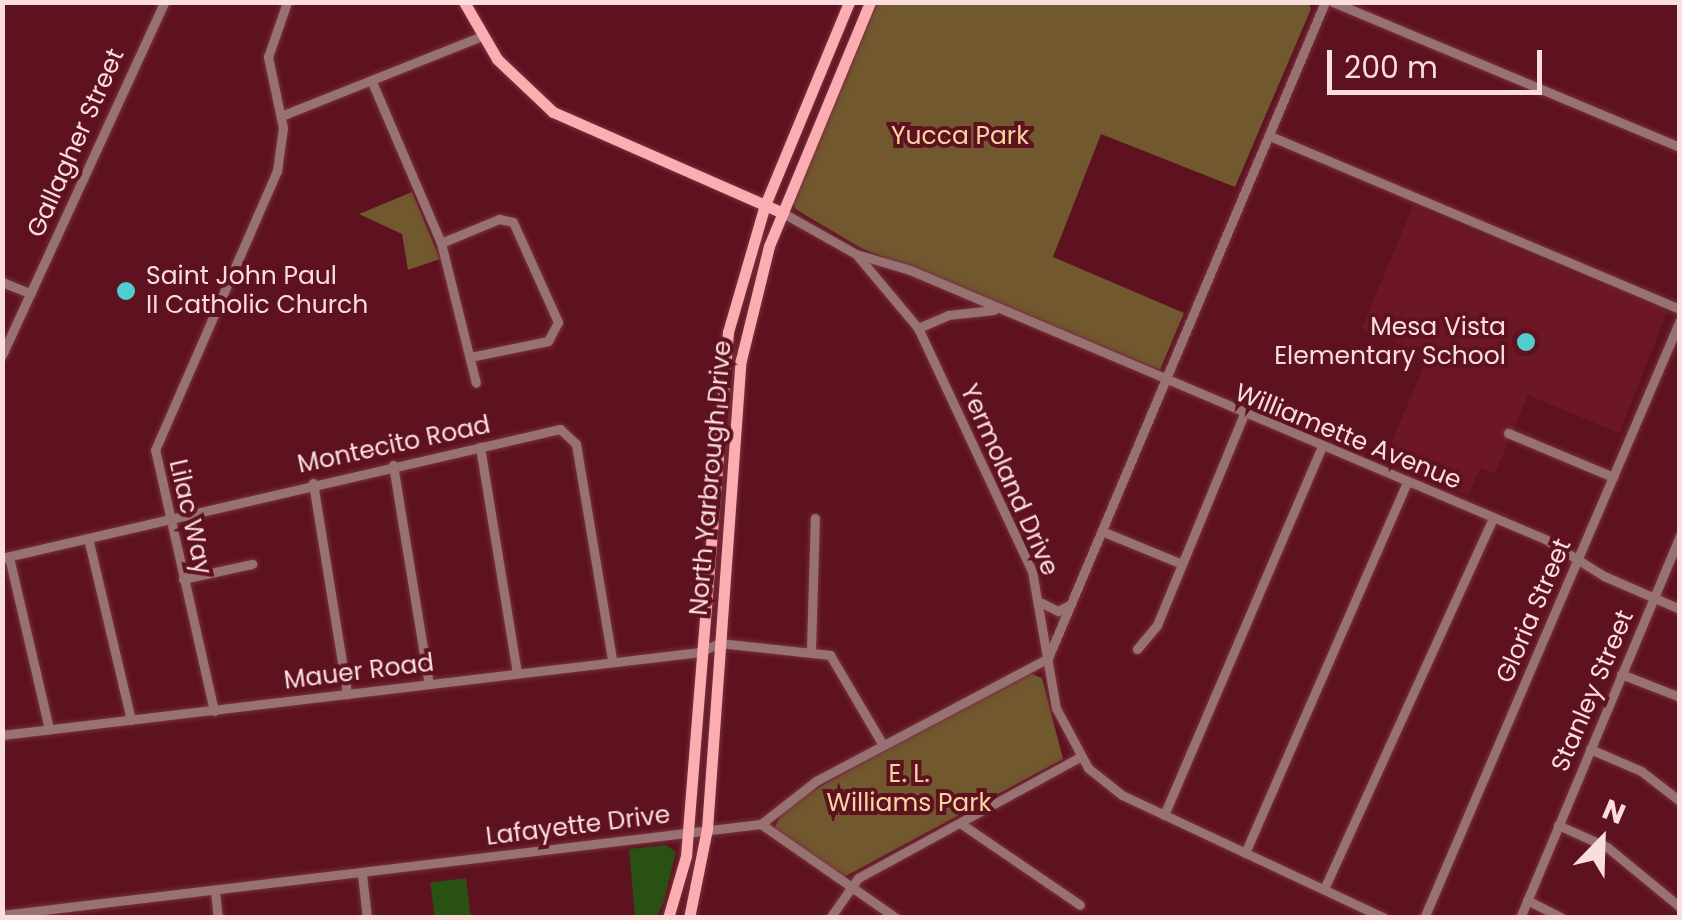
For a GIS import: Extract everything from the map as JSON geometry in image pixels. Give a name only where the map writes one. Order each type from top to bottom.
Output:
[{"type":"main road","points":[[464,2],[482,36],[512,77],[576,126],[783,214]]},
{"type":"main road","name":"North Yarbrough Drive","points":[[668,918],[688,832],[729,327],[765,205],[849,2]]},
{"type":"main road","name":"North Yarbrough Drive","points":[[689,918],[707,829],[747,330],[783,214],[870,2]]},
{"type":"main road","points":[[729,327],[747,330]]},
{"type":"street","name":"Gallagher Street","points":[[2,356],[164,2]]},
{"type":"street","name":"Lilac Way","points":[[214,710],[168,518],[156,438],[278,171],[281,116],[268,57],[287,2]]},
{"type":"street","points":[[896,918],[761,824],[803,790],[1048,658],[1325,2]]},
{"type":"street","points":[[1333,2],[1680,147]]},
{"type":"street","points":[[281,116],[482,36]]},
{"type":"street","points":[[372,82],[442,243],[476,383]]},
{"type":"street","points":[[1270,136],[1680,309]]},
{"type":"street","name":"Williamette Avenue","points":[[783,214],[856,254],[870,254],[1166,384],[1493,518],[1680,609]]},
{"type":"street","points":[[442,243],[499,219],[512,222],[558,322],[548,341],[470,357]]},
{"type":"street","name":"Yermoland Drive","points":[[856,254],[918,328],[1022,546],[1040,602],[1059,720],[1080,757],[1122,795],[1384,918]]},
{"type":"street","points":[[2,282],[30,294]]},
{"type":"street","points":[[918,328],[960,312],[997,310]]},
{"type":"street","name":"Gloria Street","points":[[1424,918],[1680,320]]},
{"type":"street","points":[[1138,648],[1156,625],[1243,416]]},
{"type":"street","name":"Montecito Road","points":[[6,558],[313,483],[556,430],[574,438],[612,659]]},
{"type":"street","points":[[1508,434],[1613,477]]},
{"type":"street","points":[[480,447],[517,672]]},
{"type":"street","points":[[1164,815],[1322,448]]},
{"type":"street","points":[[394,465],[429,684]]},
{"type":"street","points":[[313,483],[348,694]]},
{"type":"street","points":[[1246,853],[1407,483]]},
{"type":"street","points":[[811,649],[816,518]]},
{"type":"street","points":[[1324,889],[1493,518]]},
{"type":"street","points":[[1104,532],[1182,564]]},
{"type":"street","name":"Stanley Street","points":[[1520,918],[1680,534]]},
{"type":"street","points":[[88,538],[131,720]]},
{"type":"street","points":[[6,558],[50,729]]},
{"type":"street","points":[[183,578],[252,564]]},
{"type":"street","points":[[1040,602],[1060,611],[1076,598]]},
{"type":"street","points":[[719,643],[811,649],[835,660],[883,745]]},
{"type":"street","name":"Mauer Road","points":[[2,735],[612,659],[700,652],[719,643]]},
{"type":"street","points":[[1622,674],[1680,697]]},
{"type":"street","points":[[1590,750],[1641,770],[1680,801]]},
{"type":"street","points":[[830,918],[850,887],[1080,757]]},
{"type":"street","points":[[960,823],[1080,905]]},
{"type":"street","name":"Lafayette Drive","points":[[2,915],[76,912],[215,891],[761,824]]},
{"type":"street","points":[[1558,825],[1607,848],[1680,907]]},
{"type":"street","points":[[362,874],[367,918]]},
{"type":"street","points":[[215,891],[218,918]]},
{"type":"street","points":[[1528,900],[1562,918]]},
{"type":"shaded area","name":"Mesa Vista Elementary School","points":[[1413,206],[1667,312],[1619,433],[1528,395],[1495,473],[1480,468],[1468,496],[1384,461],[1428,356],[1362,328]]},
{"type":"shaded area","points":[[666,845],[676,852],[663,904],[656,917],[635,917],[629,849]]},
{"type":"shaded area","points":[[466,878],[471,917],[435,918],[430,882]]},
{"type":"green space","name":"Yucca Park","points":[[874,3],[1309,3],[1311,9],[1235,187],[1101,134],[1053,257],[1184,313],[1160,370],[861,248],[795,209],[792,200]]},
{"type":"green space","points":[[412,192],[440,259],[408,270],[402,234],[359,214]]},
{"type":"green space","name":"E. L. Williams Park","points":[[1027,672],[1042,678],[1063,759],[844,877],[774,829],[784,808],[801,797]]},
{"type":"place","name":"Saint John Paul II Catholic Church","points":[[126,291]]},
{"type":"place","name":"Mesa Vista Elementary School","points":[[1526,342]]}]
